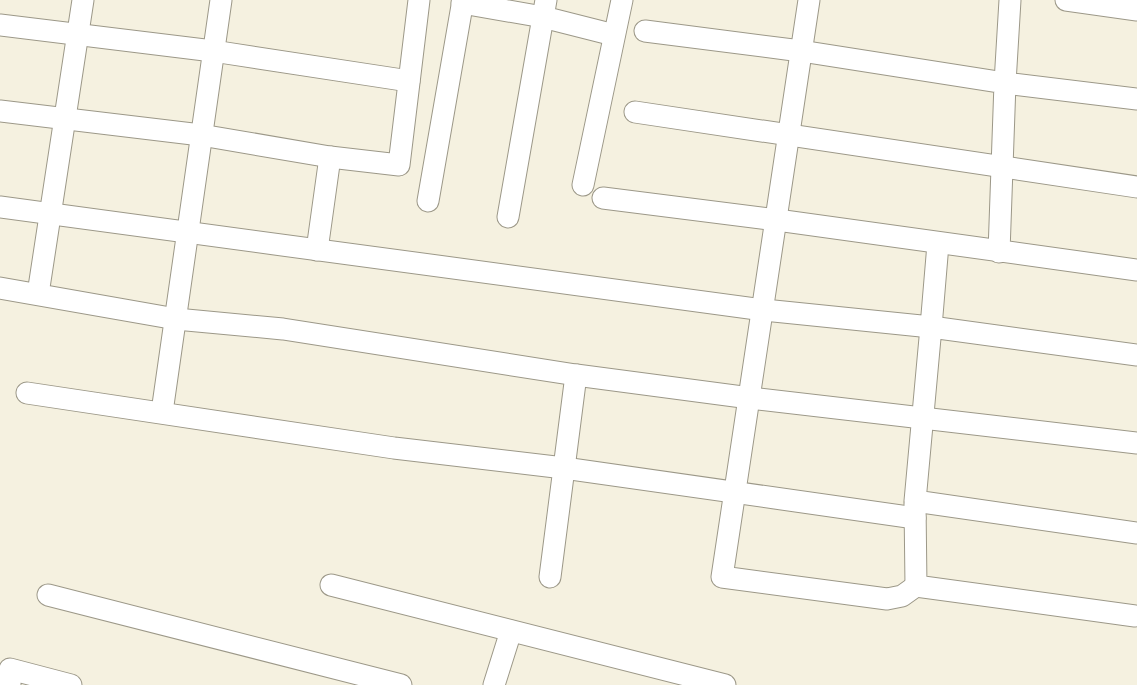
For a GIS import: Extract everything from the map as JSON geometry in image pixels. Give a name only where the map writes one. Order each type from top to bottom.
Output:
[{"type":"street","points":[[38,294],[83,0]]},
{"type":"street","points":[[162,412],[200,135],[221,0]]},
{"type":"street","points":[[0,111],[200,135],[330,157],[399,166],[419,0]]},
{"type":"street","points":[[583,186],[622,0]]},
{"type":"street","points":[[809,0],[764,310],[722,577],[887,599],[902,596],[916,586],[1136,614]]},
{"type":"street","points":[[999,252],[1010,0]]},
{"type":"street","points":[[1066,0],[1137,10]]},
{"type":"street","points":[[428,201],[463,1],[544,8],[614,35]]},
{"type":"street","points":[[508,217],[544,8]]},
{"type":"street","points":[[0,25],[213,51],[409,81]]},
{"type":"street","points":[[645,31],[801,51],[1005,83],[1137,99]]},
{"type":"street","points":[[634,112],[1137,186]]},
{"type":"street","points":[[317,250],[330,157]]},
{"type":"street","points":[[603,198],[1137,270]]},
{"type":"street","points":[[0,207],[577,283],[764,310],[931,327],[1137,355]]},
{"type":"street","points":[[916,586],[916,510],[921,418],[938,244]]},
{"type":"street","points":[[0,288],[176,319],[284,329],[576,375],[750,398],[1137,443]]},
{"type":"street","points":[[550,577],[576,375]]},
{"type":"street","points":[[27,393],[394,448],[564,468],[734,493],[1137,533]]},
{"type":"street","points":[[331,585],[725,685]]},
{"type":"street","points":[[48,595],[401,685]]},
{"type":"street","points":[[494,685],[511,631]]},
{"type":"street","points":[[10,685],[10,670],[71,685]]}]
